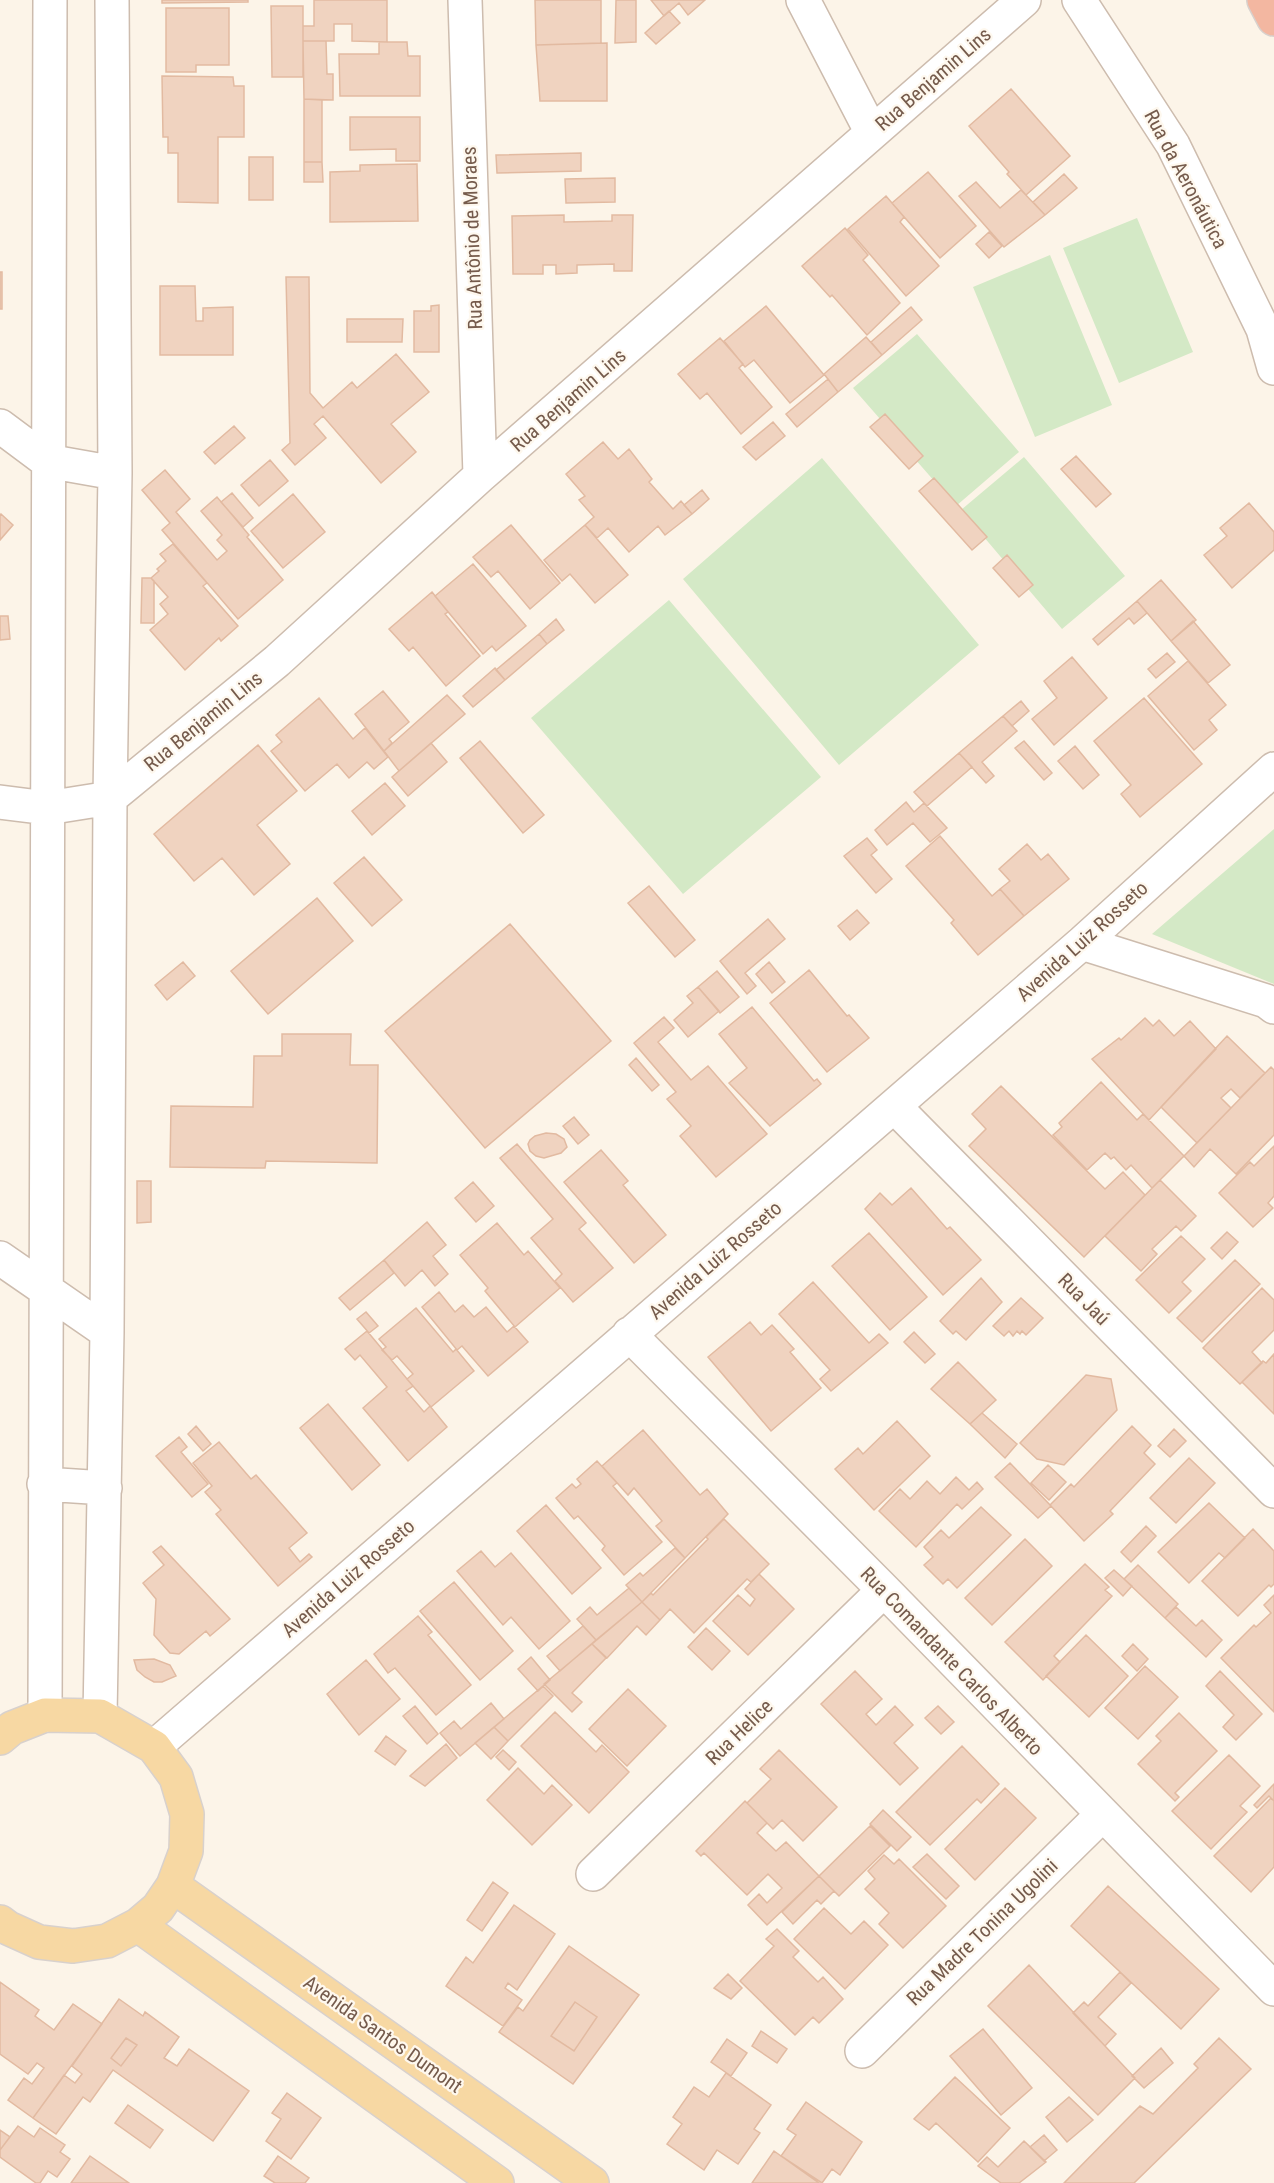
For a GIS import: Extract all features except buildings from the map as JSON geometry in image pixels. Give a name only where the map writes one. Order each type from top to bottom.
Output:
[{"type":"highway","points":[[1264,0],[1274,20]]},
{"type":"main road","points":[[0,1738],[12,1728],[45,1715],[100,1716],[154,1747],[176,1778],[187,1814],[186,1851],[173,1886],[158,1908],[138,1925],[107,1941],[73,1946],[39,1942],[0,1922]]},
{"type":"main road","name":"Avenida Santos Dumont","points":[[173,1886],[592,2183]]},
{"type":"main road","points":[[138,1925],[497,2183]]},
{"type":"street","points":[[45,1715],[50,0]]},
{"type":"street","points":[[100,1716],[107,1332],[110,798],[115,473],[112,0]]},
{"type":"street","name":"Rua Antônio de Moraes","points":[[465,0],[480,476]]},
{"type":"street","points":[[803,0],[872,133]]},
{"type":"street","name":"Rua Benjamin Lins","points":[[110,798],[277,661],[480,476],[1024,0]]},
{"type":"street","name":"Rua da Aeronáutica","points":[[1079,0],[1173,145],[1263,329],[1274,368]]},
{"type":"street","points":[[0,426],[47,461],[115,473]]},
{"type":"street","name":"Avenida Luiz Rosseto","points":[[154,1747],[1082,943],[1274,769]]},
{"type":"street","points":[[0,802],[47,808],[110,798]]},
{"type":"street","points":[[1082,943],[1266,1001],[1274,1006]]},
{"type":"street","name":"Rua Jaú","points":[[894,1106],[1274,1491]]},
{"type":"street","points":[[0,1258],[107,1332]]},
{"type":"street","name":"Rua Comandante Carlos Alberto","points":[[629,1334],[884,1590],[1274,1989]]},
{"type":"street","points":[[44,1484],[105,1488]]},
{"type":"street","name":"Rua Helice","points":[[593,1874],[884,1590]]},
{"type":"street","name":"Rua Madre Tonina Ugolini","points":[[862,2051],[1103,1814]]},
{"type":"green space","points":[[1137,218],[1193,352],[1119,383],[1063,248]]},
{"type":"green space","points":[[1050,255],[1112,405],[1035,437],[973,287]]},
{"type":"green space","points":[[917,334],[1019,452],[956,506],[853,388]]},
{"type":"green space","points":[[1024,457],[1125,576],[1062,629],[961,510]]},
{"type":"green space","points":[[822,458],[979,645],[839,765],[683,579]]},
{"type":"green space","points":[[669,600],[821,777],[683,894],[531,718]]},
{"type":"green space","points":[[1274,829],[1274,984],[1152,934]]}]
